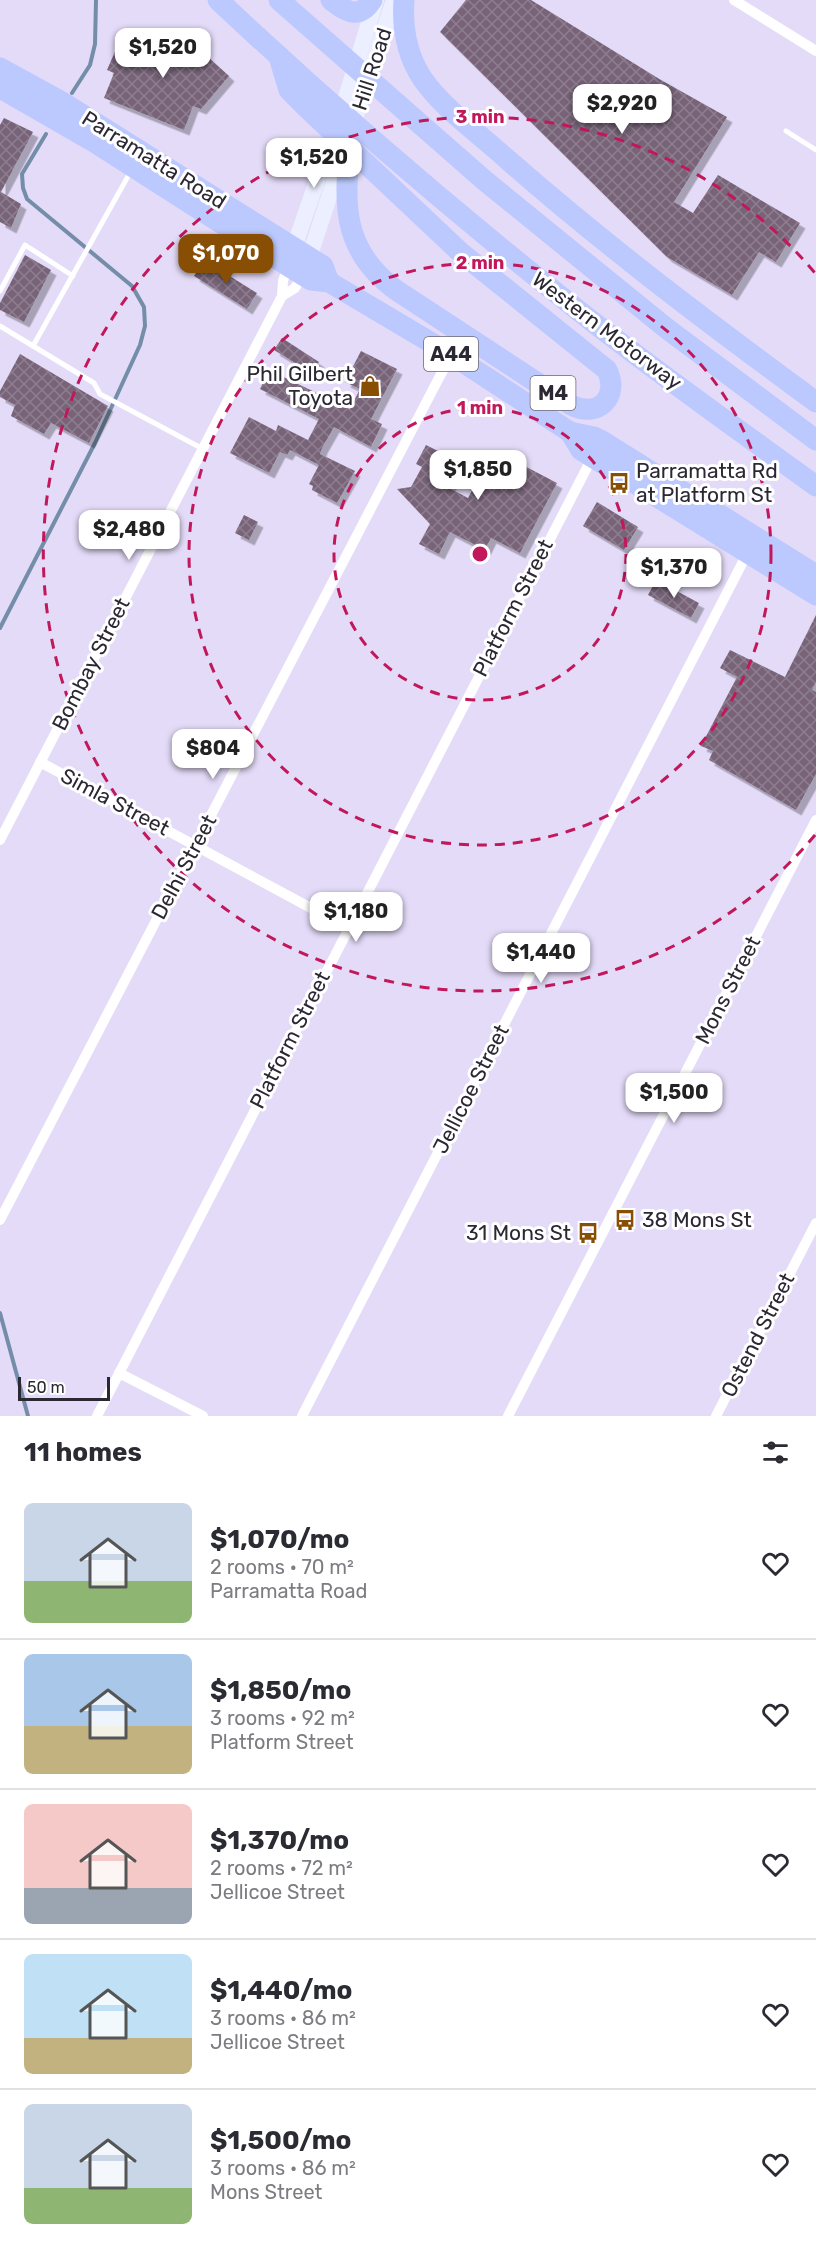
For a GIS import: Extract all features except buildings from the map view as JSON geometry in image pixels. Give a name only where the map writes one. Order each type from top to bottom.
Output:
[{"type":"highway","name":"Western Motorway","points":[[218,0],[279,57],[309,98],[385,152],[580,312],[816,486]]},
{"type":"highway","name":"Western Motorway","points":[[279,0],[484,180],[666,328],[816,440]]},
{"type":"highway","points":[[331,0],[340,7],[355,13],[362,12],[374,0]]},
{"type":"highway","points":[[404,0],[405,34],[414,63],[422,78],[447,106],[543,191],[634,264],[816,402]]},
{"type":"highway","name":"Parramatta Road","points":[[2,82],[62,102],[299,262]]},
{"type":"highway","name":"Parramatta Road","points":[[2,82],[133,167],[299,262],[323,266],[329,282],[452,355],[570,432],[594,437],[597,449],[752,545],[816,595]]},
{"type":"highway","name":"M4","points":[[309,98],[381,177],[460,252],[603,366],[611,377],[612,386],[610,394],[602,405],[585,410],[571,405],[396,290],[374,271],[357,247],[349,222],[347,183],[352,129]]},
{"type":"highway","name":"Parramatta Road","points":[[752,545],[816,574]]},
{"type":"main road","name":"Hill Road","points":[[299,262],[374,0]]},
{"type":"main road","name":"Hill Road","points":[[299,262],[352,129],[394,0]]},
{"type":"street","points":[[734,0],[816,51]]},
{"type":"street","name":"Bombay Street","points":[[282,296],[295,288],[299,262]]},
{"type":"street","name":"Bombay Street","points":[[0,840],[282,296],[283,281],[299,262]]},
{"type":"street","name":"Delhi Street","points":[[0,1220],[452,355]]},
{"type":"street","name":"Platform Street","points":[[97,1416],[597,449]]},
{"type":"street","name":"Jellicoe Street","points":[[302,1416],[752,545]]},
{"type":"street","name":"Simla Street","points":[[40,762],[348,928]]},
{"type":"street","name":"Mons Street","points":[[508,1416],[816,820]]},
{"type":"street","name":"Ostend Street","points":[[717,1416],[816,1223]]},
{"type":"street","points":[[119,1373],[203,1416]]},
{"type":"lane","points":[[786,131],[816,150]]},
{"type":"lane","points":[[33,346],[133,167]]},
{"type":"lane","points":[[0,291],[25,244],[73,276]]},
{"type":"lane","points":[[0,326],[94,383],[100,394],[203,448]]},
{"type":"waterway","points":[[72,93],[90,65],[95,44],[96,0]]},
{"type":"waterway","points":[[0,628],[95,443],[140,345],[145,326],[144,307],[132,286],[27,199],[22,174],[46,134]]},
{"type":"waterway","points":[[0,1313],[28,1416]]},
{"type":"place","name":"Phil Gilbert Toyota","points":[[370,386]]},
{"type":"place","name":"Parramatta Rd at Platform St","points":[[619,483]]},
{"type":"place","name":"38 Mons St","points":[[625,1220]]},
{"type":"place","name":"31 Mons St","points":[[588,1233]]}]
